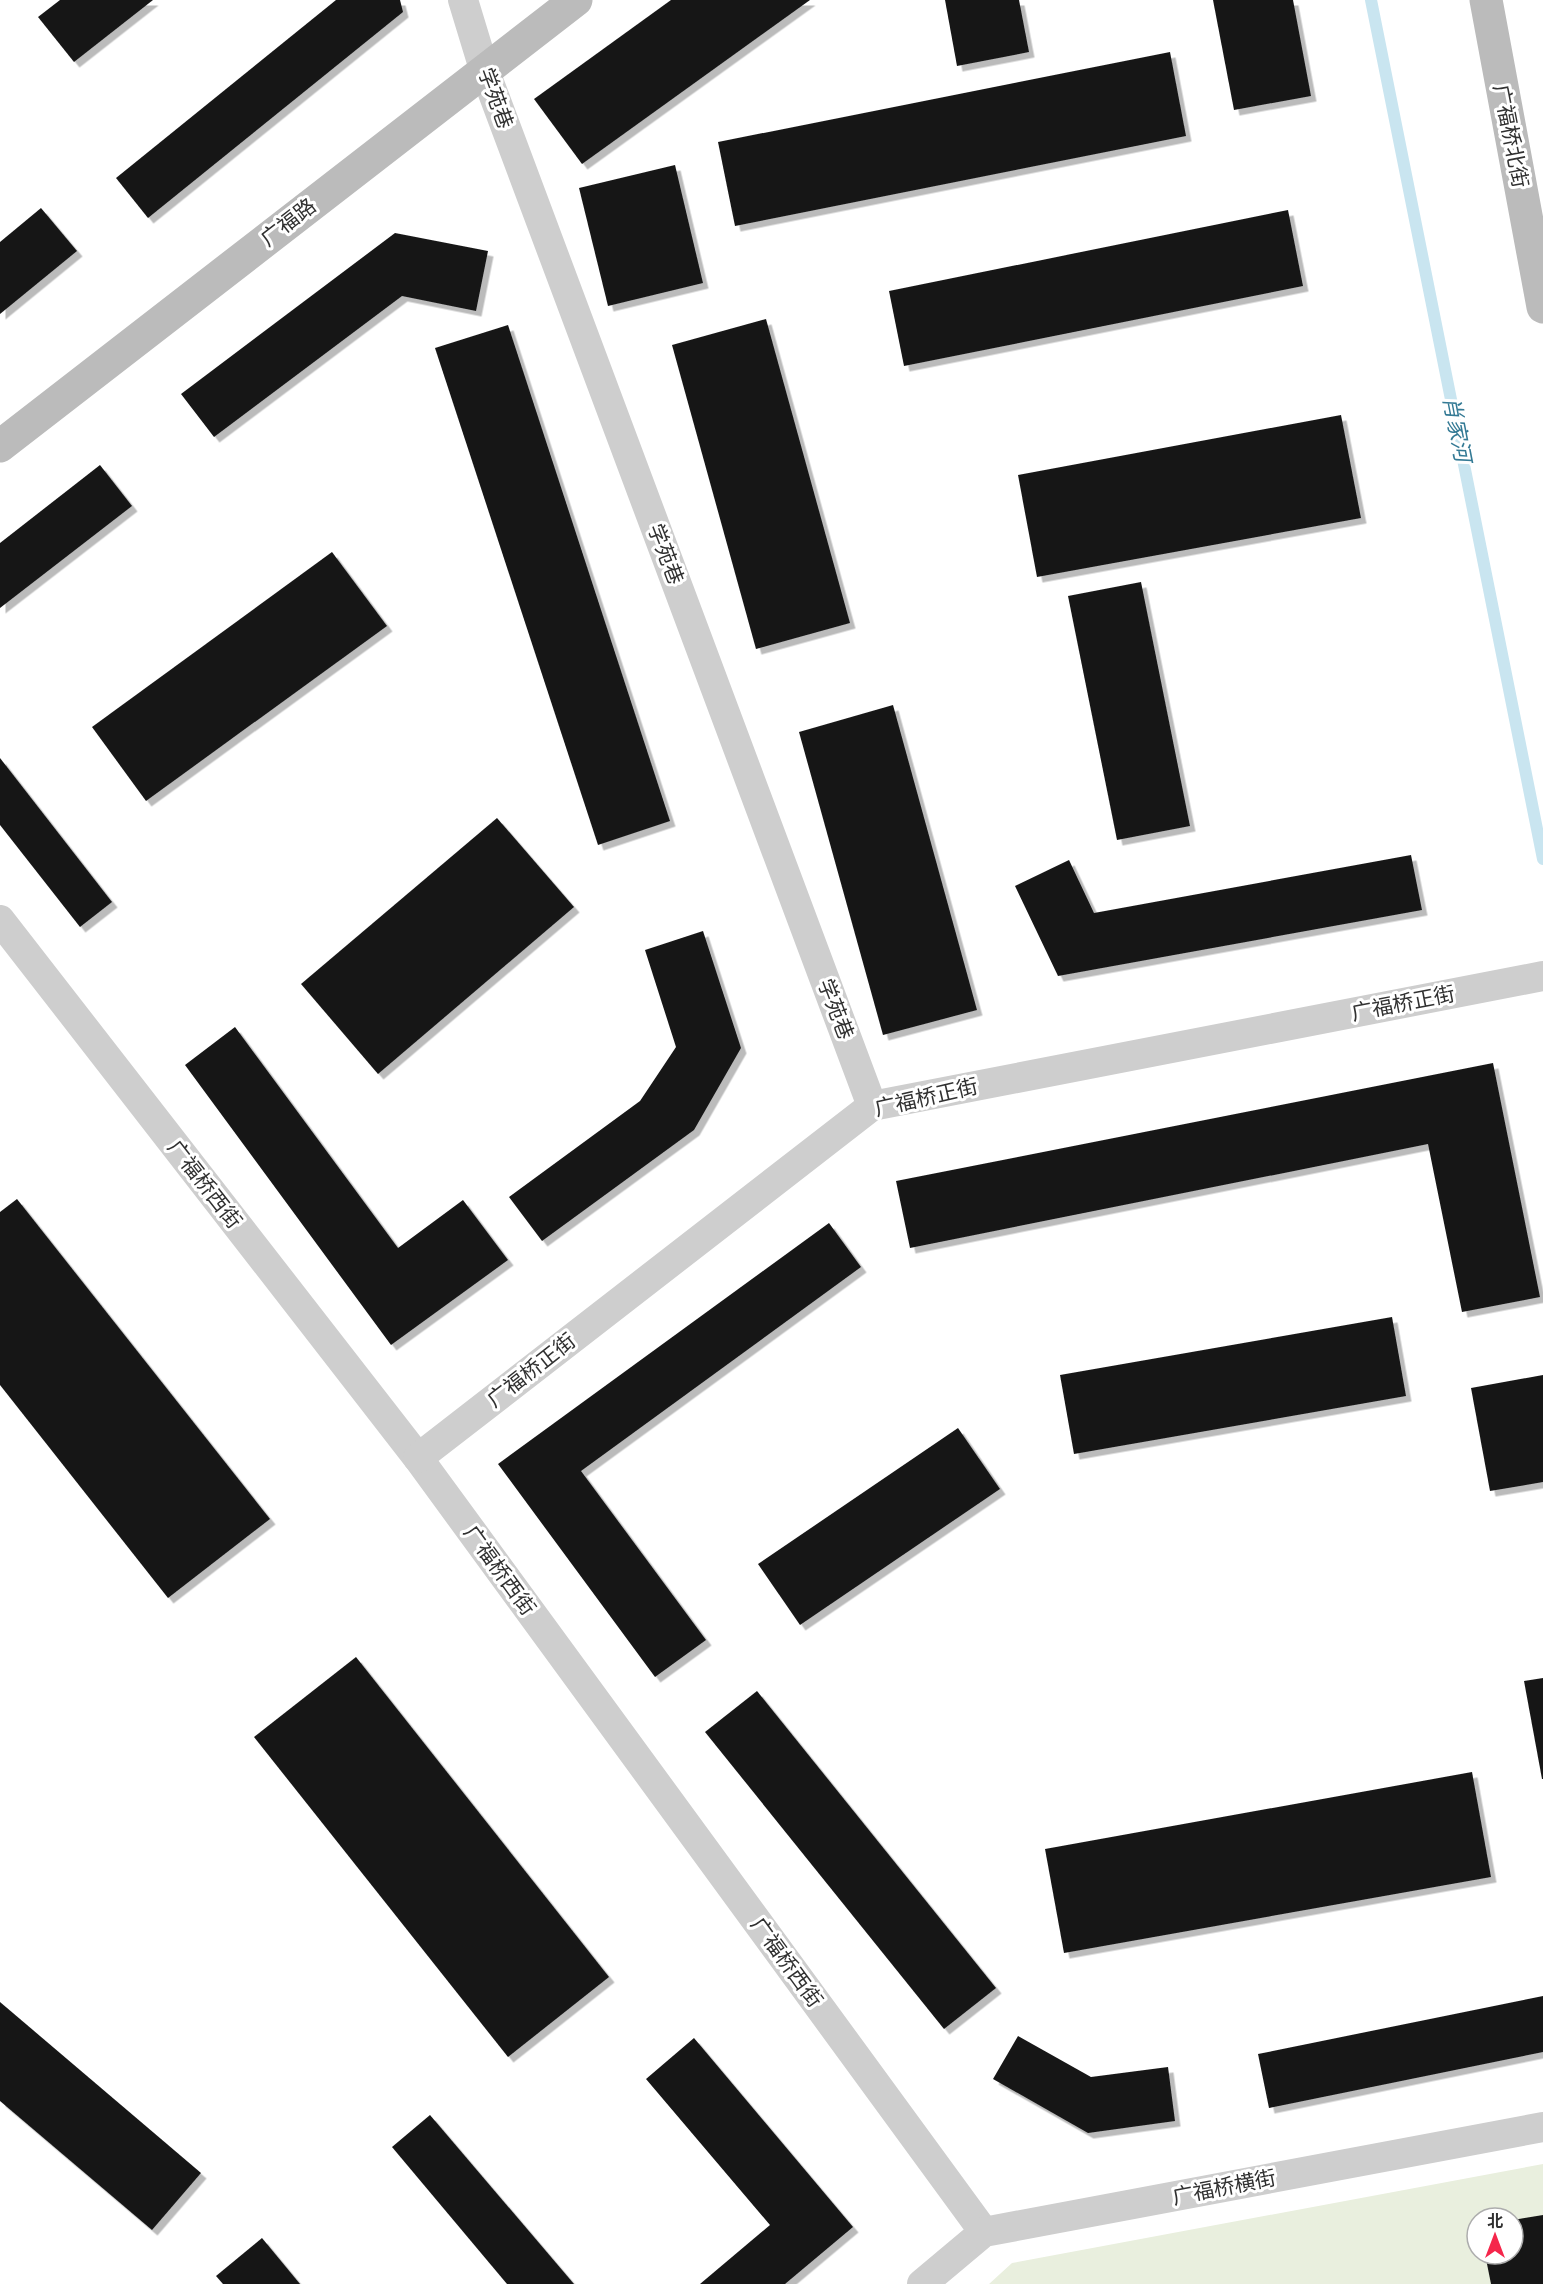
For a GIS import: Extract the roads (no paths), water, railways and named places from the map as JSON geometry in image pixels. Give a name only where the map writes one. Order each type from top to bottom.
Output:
[{"type":"street","name":"学苑巷","points":[[463,0],[484,69],[872,1106]]},
{"type":"street","name":"广福路","points":[[0,446],[576,0]]},
{"type":"street","name":"广福桥北街","points":[[1486,0],[1543,307]]},
{"type":"street","name":"广福桥西街","points":[[0,920],[418,1458],[984,2232]]},
{"type":"street","name":"广福桥正街","points":[[418,1458],[872,1106],[1543,976]]},
{"type":"street","name":"广福桥横街","points":[[922,2284],[984,2232],[1543,2127]]},
{"type":"waterway","name":"肖家河","points":[[1371,0],[1543,859]]}]
